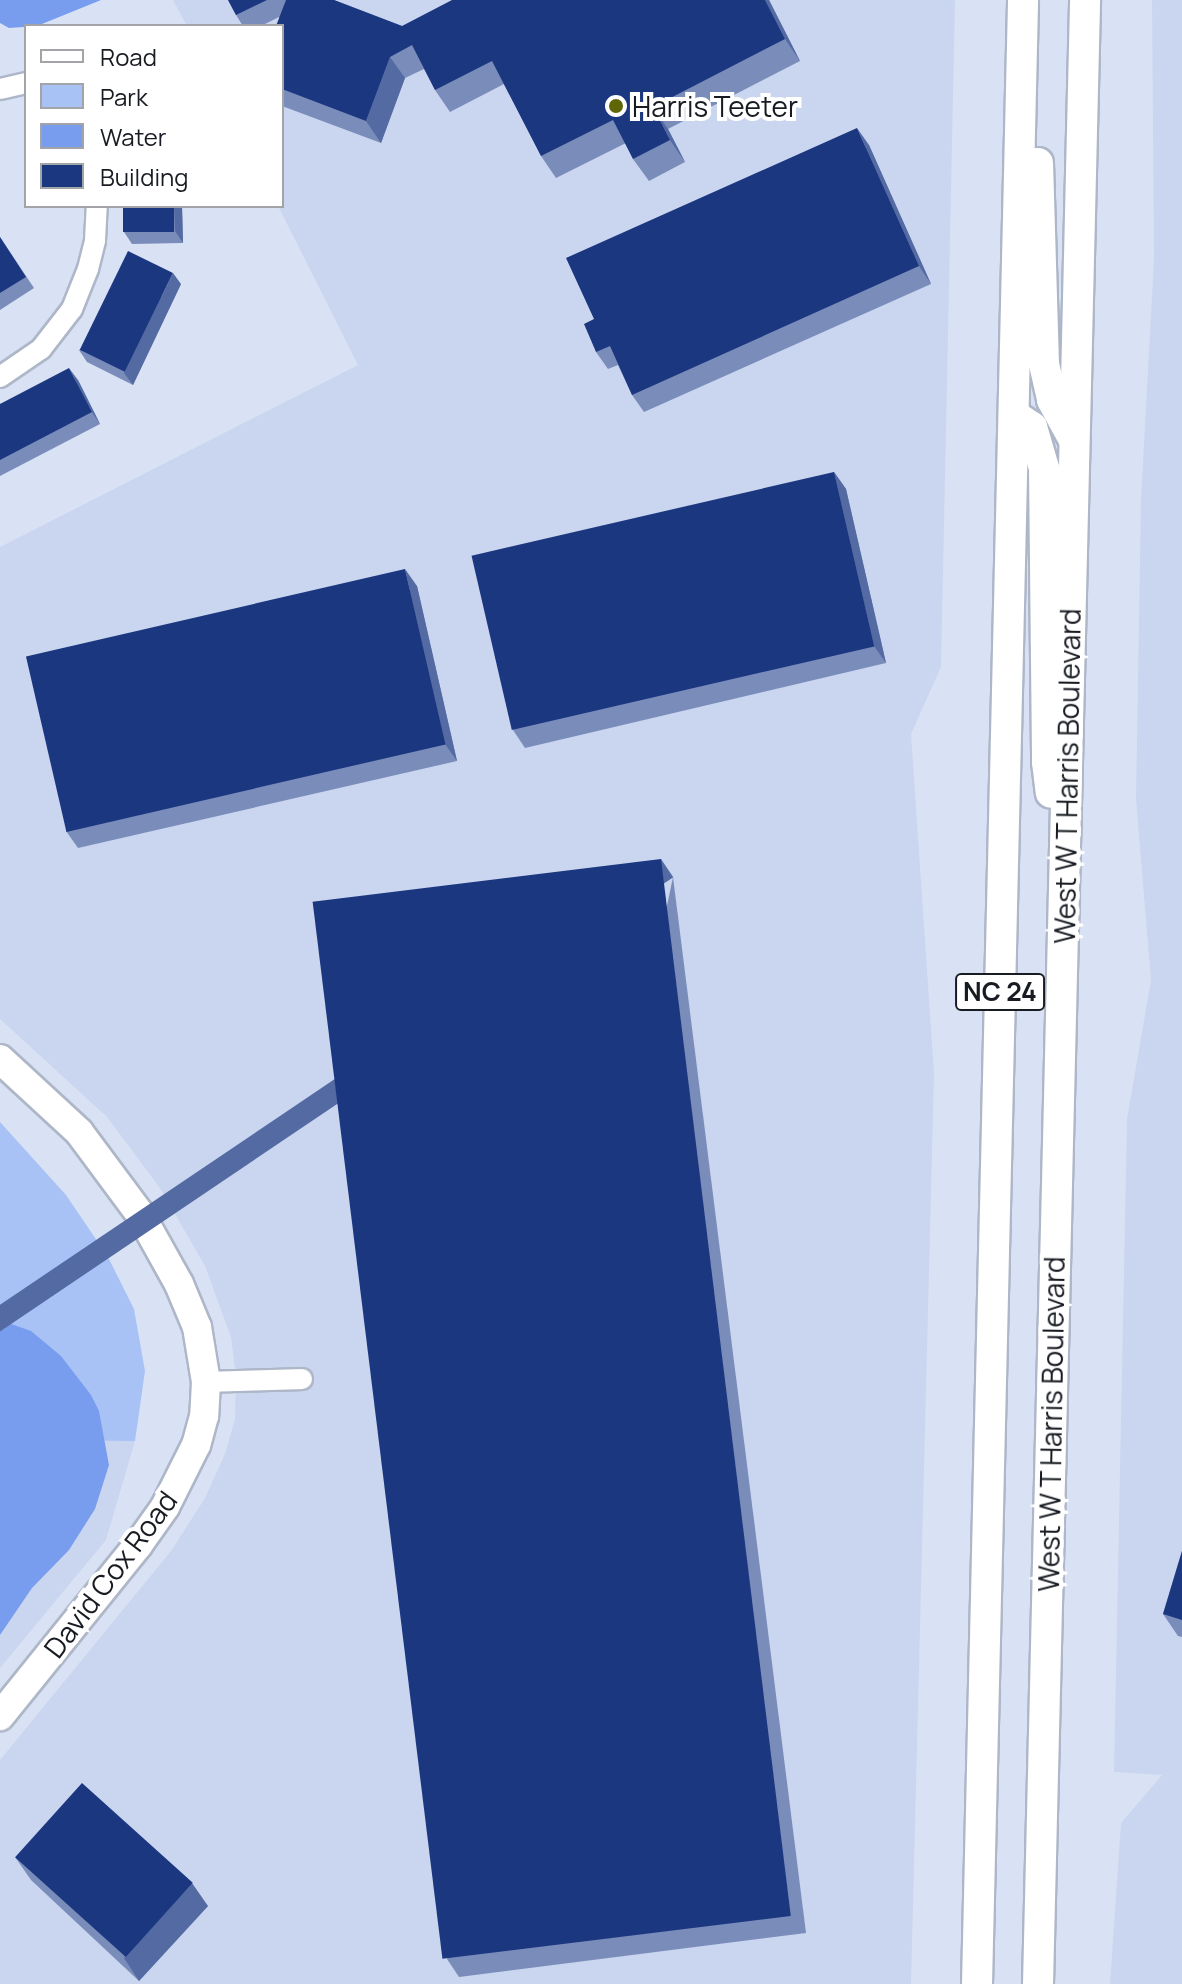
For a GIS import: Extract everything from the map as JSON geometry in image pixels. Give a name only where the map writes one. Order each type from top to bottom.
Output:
[{"type":"main road","name":"West W T Harris Boulevard","points":[[1038,1984],[1085,0]]},
{"type":"main road","points":[[1023,5],[1038,167],[1044,364],[1052,400],[1075,441]]},
{"type":"main road","name":"NC 24","points":[[977,1984],[1023,5]]},
{"type":"main road","points":[[1014,415],[1032,427],[1044,468],[1047,762],[1065,886]]},
{"type":"main road","name":"David Cox Road","points":[[0,1059],[79,1132],[140,1214],[173,1271],[197,1327],[206,1382],[204,1416],[196,1445],[165,1507],[0,1716]]},
{"type":"street","points":[[0,89],[24,83]]},
{"type":"street","points":[[0,377],[41,349],[72,309],[95,240],[97,208]]},
{"type":"street","points":[[206,1382],[302,1379]]},
{"type":"shaded area","points":[[173,0],[955,0],[941,667],[911,734],[934,1073],[911,1984],[0,1984],[0,1760],[171,1551],[205,1498],[225,1454],[235,1419],[236,1377],[231,1337],[205,1266],[160,1188],[107,1117],[0,1019],[0,547],[358,365],[279,208],[284,208],[284,24],[186,24]]},
{"type":"shaded area","points":[[1152,0],[1182,0],[1182,1984],[1110,1984],[1121,1823],[1162,1775],[1114,1772],[1127,1119],[1151,980],[1136,799],[1141,499],[1154,259]]},
{"type":"shaded area","points":[[0,1440],[135,1441],[106,1540],[0,1668]]},
{"type":"green space","points":[[0,1122],[66,1195],[108,1257],[134,1309],[145,1371],[135,1441],[0,1440]]},
{"type":"water","points":[[0,0],[101,0],[42,24],[9,28],[0,23]]},
{"type":"water","points":[[0,1320],[31,1331],[61,1356],[91,1395],[99,1411],[109,1465],[95,1509],[69,1550],[32,1588],[0,1635]]},
{"type":"building","points":[[228,0],[267,0],[236,15]]},
{"type":"building","name":"Harris Teeter","points":[[286,0],[334,0],[402,26],[452,0],[765,0],[785,39],[653,107],[670,140],[633,159],[613,120],[541,156],[492,61],[435,90],[412,45],[390,57],[366,121],[284,90],[284,24],[277,24]]},
{"type":"building","points":[[857,128],[919,266],[632,395],[610,346],[596,352],[584,324],[594,319],[566,258]]},
{"type":"building","points":[[123,208],[174,208],[174,232],[123,232]]},
{"type":"building","points":[[0,237],[26,277],[0,293]]},
{"type":"building","points":[[128,251],[173,273],[125,372],[80,350]]},
{"type":"building","points":[[69,368],[92,412],[0,460],[0,404]]},
{"type":"building","points":[[834,472],[874,646],[512,730],[472,556]]},
{"type":"building","points":[[405,569],[445,744],[66,832],[26,657]]},
{"type":"building","points":[[661,859],[791,1916],[442,1959],[313,902]]},
{"type":"building","points":[[1182,1551],[1182,1620],[1163,1614]]},
{"type":"building","points":[[82,1783],[193,1883],[126,1957],[15,1857]]},
{"type":"place","name":"Harris Teeter","points":[[616,106]]}]
